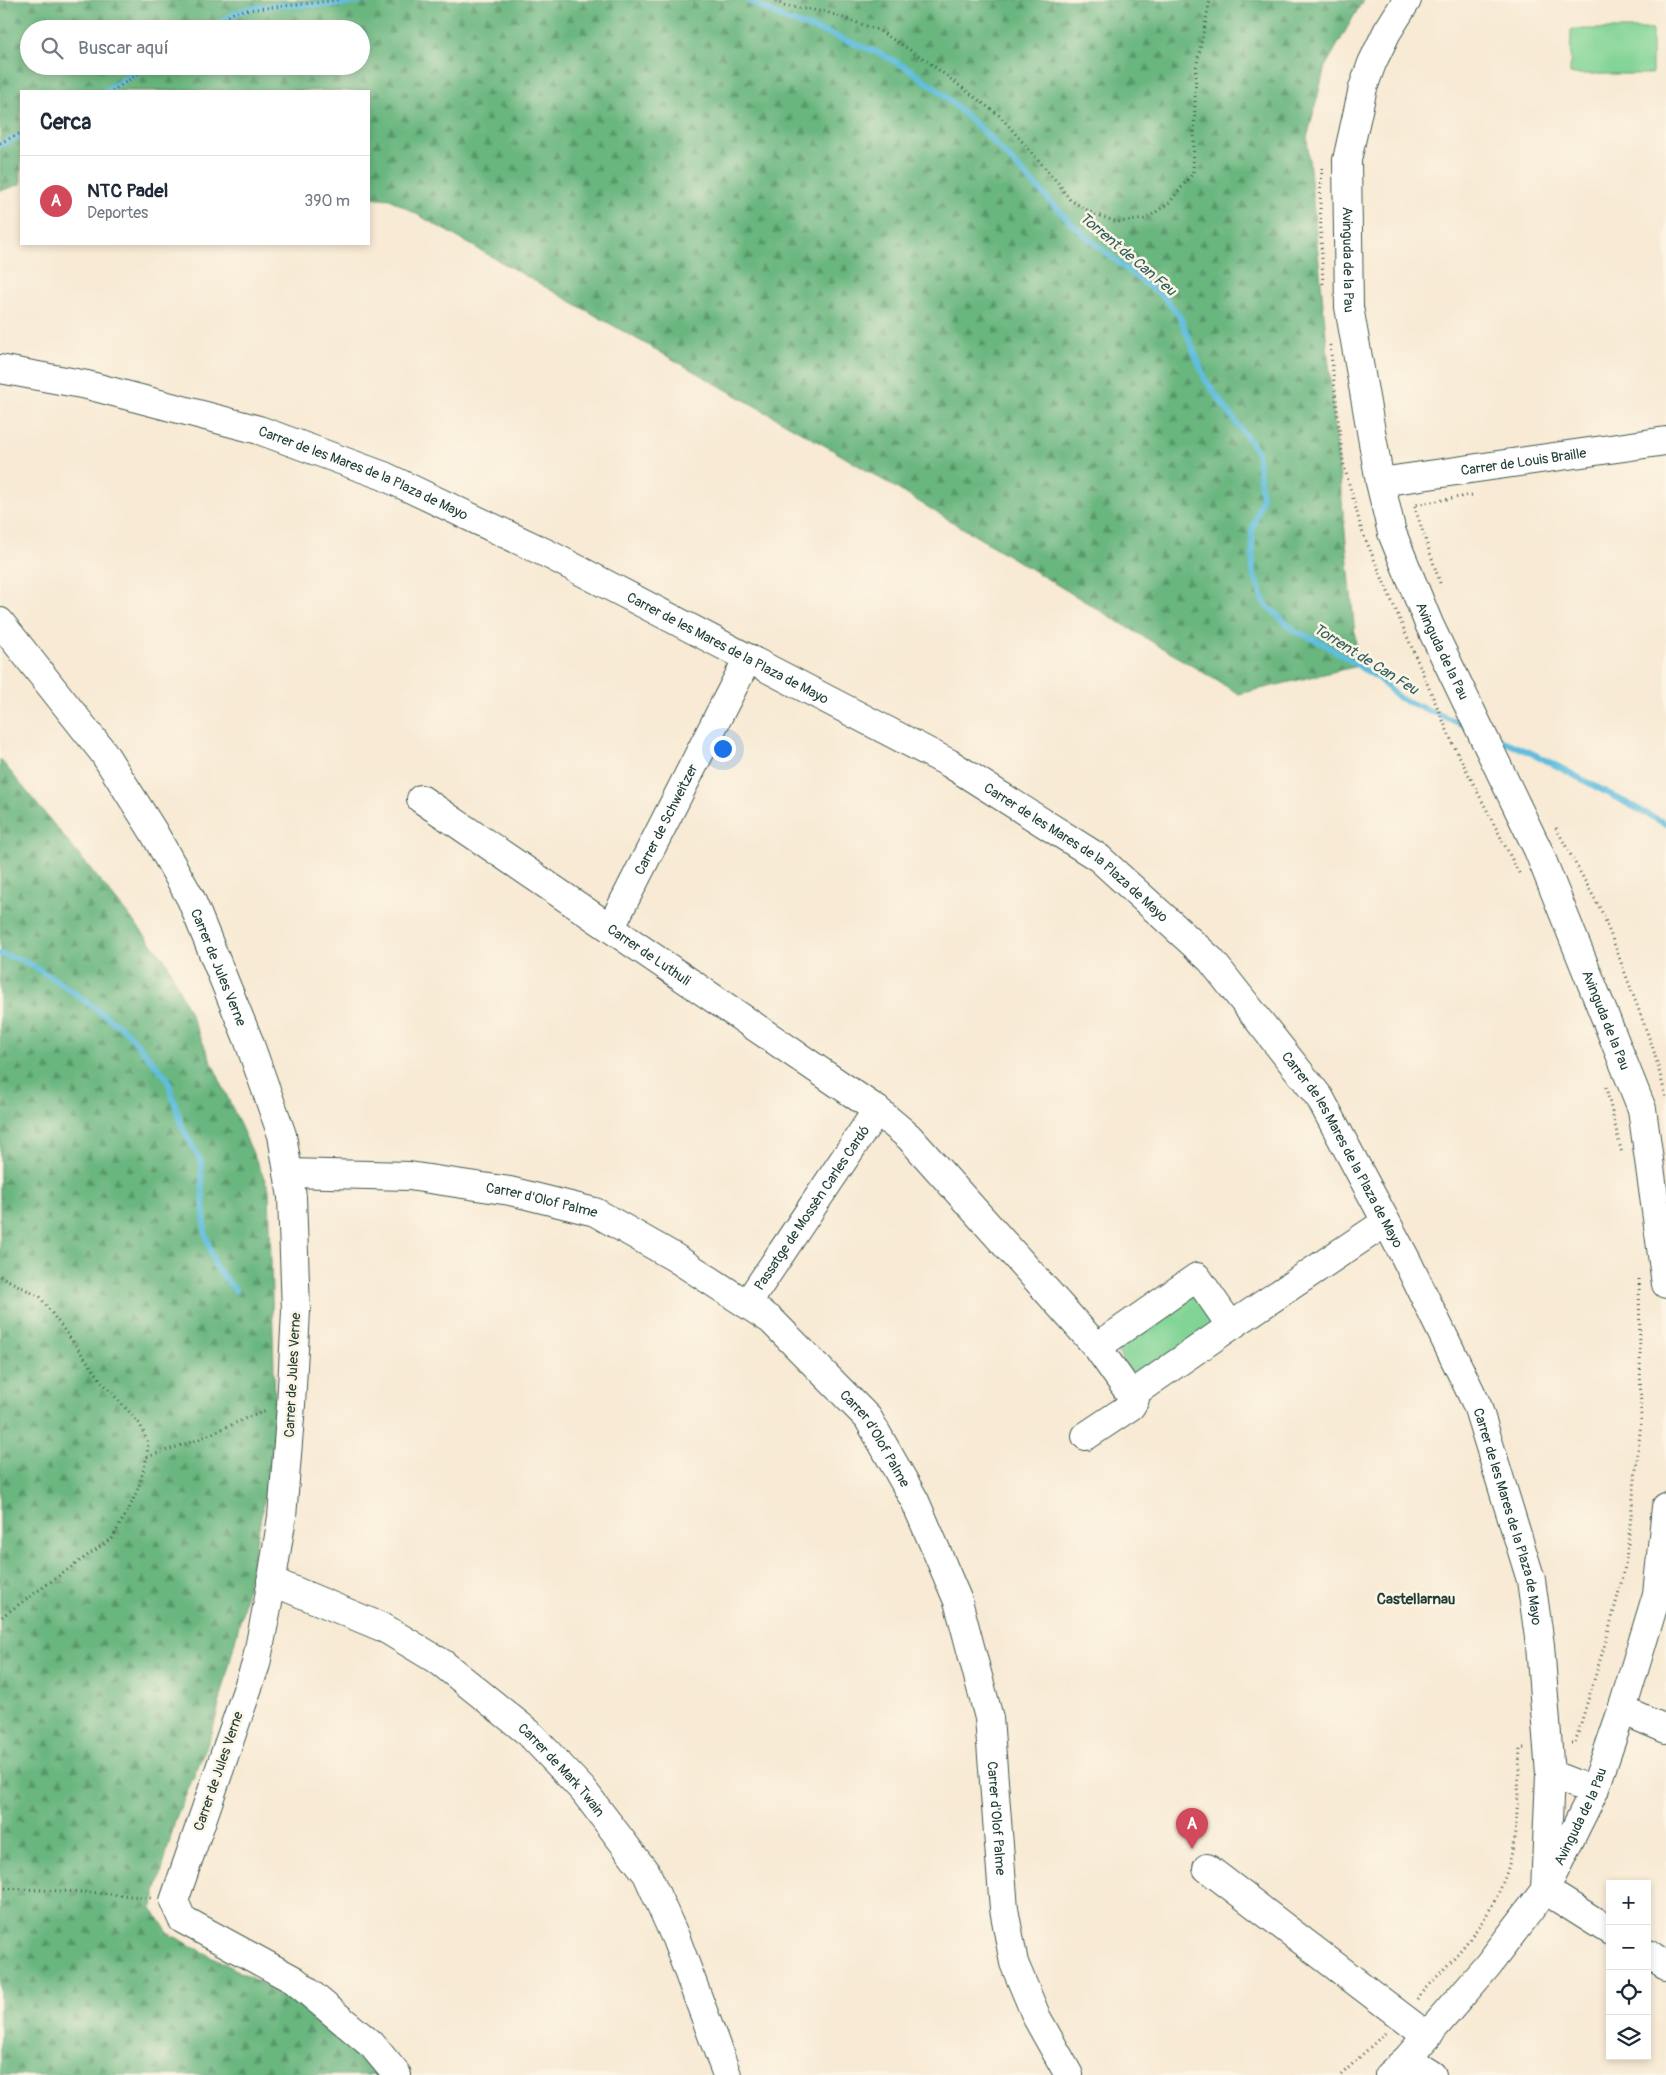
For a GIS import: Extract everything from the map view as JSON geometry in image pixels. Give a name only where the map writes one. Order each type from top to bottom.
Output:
[{"type":"street","name":"Avinguda de la Pau","points":[[1407,0],[1387,32],[1372,63],[1363,88],[1346,160],[1349,307],[1380,482],[1392,533],[1429,624],[1538,850],[1642,1109],[1666,1284]]},
{"type":"street","name":"Carrer de les Mares de la Plaza de Mayo","points":[[0,369],[88,385],[259,430],[384,476],[550,555],[949,763],[1099,858],[1218,967],[1320,1098],[1406,1259],[1477,1404],[1531,1580],[1540,1645],[1549,1761],[1545,1890]]},
{"type":"street","name":"Carrer de Louis Braille","points":[[1380,482],[1666,440]]},
{"type":"street","name":"Carrer de Jules Verne","points":[[0,622],[103,752],[153,831],[191,900],[251,1048],[282,1135],[292,1197],[296,1311],[282,1517],[272,1581],[256,1664],[174,1901]]},
{"type":"street","name":"Carrer de Schweitzer","points":[[611,927],[748,658]]},
{"type":"street","name":"Carrer de Luthuli","points":[[421,799],[877,1110],[909,1137],[1097,1347],[1131,1395]]},
{"type":"street","name":"Passatge de Mossèn Carles Cardó","points":[[747,1304],[877,1110]]},
{"type":"street","name":"Carrer d'Olof Palme","points":[[288,1173],[409,1176],[510,1191],[594,1212],[674,1257],[771,1320],[868,1418],[915,1501],[958,1601],[989,1718],[1004,1909],[1014,1963],[1037,2018],[1069,2075]]},
{"type":"street","points":[[1086,1436],[1132,1406],[1135,1399],[1131,1395],[1386,1222]]},
{"type":"street","points":[[1097,1347],[1197,1277],[1231,1326]]},
{"type":"street","name":"Avinguda de la Pau","points":[[1398,2067],[1488,1965],[1545,1890],[1594,1791],[1622,1710],[1657,1594],[1666,1507]]},
{"type":"street","name":"Carrer de Mark Twain","points":[[272,1581],[384,1628],[442,1663],[529,1733],[582,1790],[647,1874],[676,1939],[727,2075]]},
{"type":"street","points":[[1622,1710],[1666,1729]]},
{"type":"street","points":[[1549,1761],[1594,1791]]},
{"type":"street","points":[[1207,1868],[1427,2036]]},
{"type":"street","points":[[1545,1890],[1606,1928]]},
{"type":"street","points":[[174,1901],[182,1919],[294,1980],[373,2046],[397,2075]]},
{"type":"street","points":[[1651,1957],[1666,1966]]},
{"type":"street","points":[[1398,2067],[1432,2075]]},
{"type":"path","points":[[222,20],[237,11],[340,0]]},
{"type":"path","points":[[776,0],[784,6],[826,12],[878,30],[924,58],[1000,116],[1058,183],[1070,200],[1094,214],[1117,222],[1146,218],[1162,208],[1169,203],[1193,173],[1196,68],[1210,0]]},
{"type":"path","points":[[114,90],[136,75]]},
{"type":"path","points":[[0,143],[20,133]]},
{"type":"path","points":[[1322,160],[1320,204],[1324,296]]},
{"type":"path","points":[[1328,335],[1343,462],[1362,531],[1453,744],[1523,880]]},
{"type":"path","points":[[1442,587],[1414,505],[1482,493]]},
{"type":"path","points":[[1552,821],[1603,914],[1653,1048],[1666,1097]]},
{"type":"path","points":[[1604,1082],[1623,1157]]},
{"type":"path","points":[[1341,2075],[1369,2050],[1458,1952],[1502,1887],[1516,1832],[1520,1748],[1549,1761],[1575,1743],[1608,1637],[1624,1572],[1634,1503],[1641,1423],[1638,1270]]},
{"type":"path","points":[[0,1276],[40,1298],[102,1383],[140,1424],[148,1443],[147,1458],[139,1486],[112,1538],[0,1618]]},
{"type":"path","points":[[147,1458],[197,1440],[256,1414],[291,1405]]},
{"type":"path","points":[[0,1888],[102,1893],[174,1901]]},
{"type":"green space","points":[[0,0],[1363,0],[1325,67],[1307,138],[1358,666],[1239,694],[831,449],[390,199],[370,197],[370,90],[20,90],[20,184],[0,191]]},
{"type":"green space","points":[[1571,29],[1652,29],[1652,74],[1570,74]]},
{"type":"green space","points":[[0,759],[166,961],[269,1189],[276,1439],[244,1605],[212,1733],[175,1821],[152,1908],[168,1933],[298,2003],[378,2075],[0,2075]]},
{"type":"green space","points":[[1193,1290],[1218,1324],[1138,1381],[1114,1347]]},
{"type":"waterway","name":"Torrent de Can Feu","points":[[225,20],[240,11],[259,7],[336,4],[366,0]]},
{"type":"waterway","name":"Torrent de Can Feu","points":[[747,0],[787,20],[833,35],[881,54],[909,69],[936,88],[984,132],[1074,226],[1164,297],[1180,317],[1206,381],[1257,451],[1262,498],[1252,530],[1253,572],[1265,604],[1295,631],[1324,644],[1378,678],[1399,698],[1469,727]]},
{"type":"waterway","name":"Torrent de Can Feu","points":[[107,90],[132,75]]},
{"type":"waterway","name":"Torrent de Can Feu","points":[[0,145],[20,135]]},
{"type":"waterway","name":"Torrent de Can Feu","points":[[1493,737],[1538,756],[1666,824]]},
{"type":"waterway","points":[[0,954],[23,960],[59,982],[125,1030],[167,1078],[182,1127],[201,1161],[205,1232],[215,1266],[235,1290]]},
{"type":"place","name":"NTC Padel","points":[[1192,1849]]},
{"type":"district","name":"Castellarnau","points":[[1416,1599]]}]
